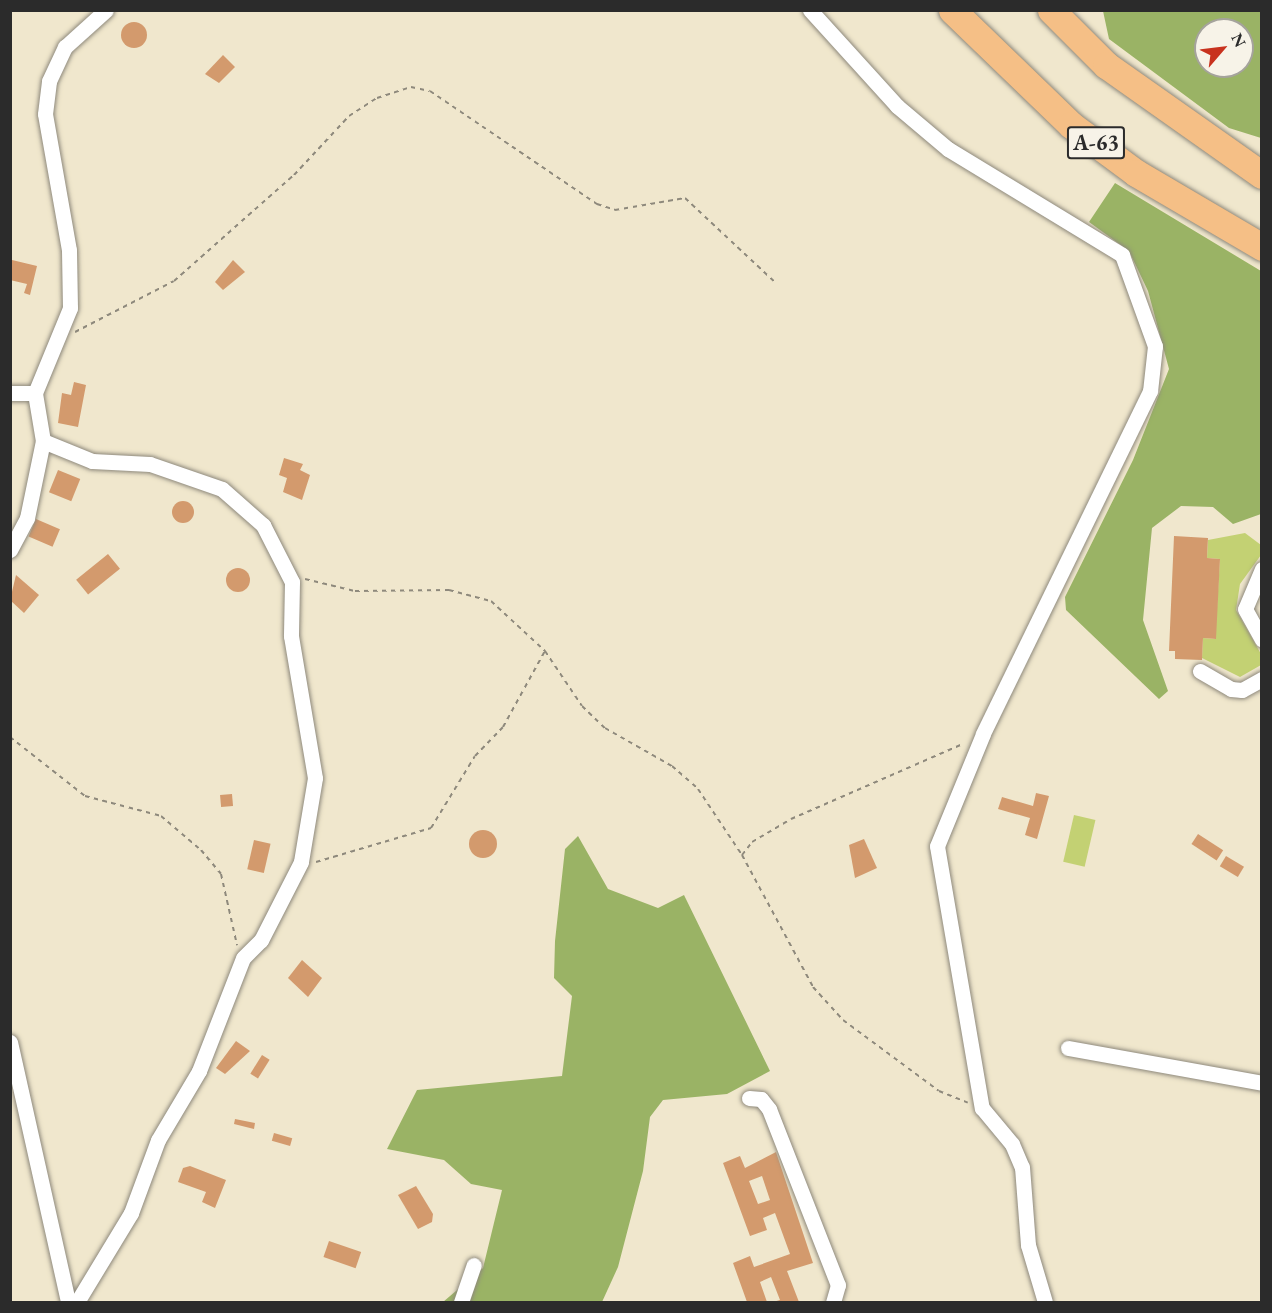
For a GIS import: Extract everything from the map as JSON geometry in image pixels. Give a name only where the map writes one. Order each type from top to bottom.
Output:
[{"type":"highway","name":"A-63","points":[[952,10],[1071,125],[1136,173],[1262,247]]},
{"type":"highway","name":"A-63","points":[[1051,10],[1106,65],[1262,175]]},
{"type":"street","points":[[10,550],[27,518],[43,441],[35,393],[59,340],[70,308],[69,250],[45,114],[49,81],[65,47],[106,10]]},
{"type":"street","points":[[810,10],[897,106],[948,149],[1122,255],[1155,346],[1150,391],[983,734],[937,846],[982,1108],[1012,1144],[1022,1167],[1028,1245],[1045,1302]]},
{"type":"street","points":[[10,393],[35,393]]},
{"type":"street","points":[[43,441],[92,461],[150,464],[222,489],[263,525],[292,582],[291,636],[315,778],[301,862],[265,932],[243,958],[199,1071],[158,1140],[131,1213],[77,1302]]},
{"type":"street","points":[[1262,569],[1245,609],[1262,640]]},
{"type":"street","points":[[1200,671],[1231,689],[1242,690],[1262,679]]},
{"type":"street","points":[[10,1042],[68,1302]]},
{"type":"street","points":[[1068,1048],[1262,1083]]},
{"type":"street","points":[[749,1098],[761,1099],[769,1109],[838,1285],[832,1302]]},
{"type":"street","points":[[461,1302],[474,1264]]},
{"type":"path","points":[[59,340],[174,281],[294,175],[349,116],[377,98],[411,87],[430,91],[597,204],[615,210],[685,198],[777,284]]},
{"type":"path","points":[[292,582],[304,579],[356,591],[449,590],[491,601],[545,651],[582,706],[604,728],[672,766],[698,789],[742,855],[813,987],[843,1020],[939,1091],[982,1108]]},
{"type":"path","points":[[301,862],[327,861],[431,828],[475,756],[503,727],[545,651]]},
{"type":"path","points":[[742,855],[752,842],[791,819],[983,734]]},
{"type":"path","points":[[10,737],[85,796],[161,816],[201,850],[221,874],[243,958]]},
{"type":"green space","points":[[1103,11],[1261,11],[1261,138],[1229,128],[1109,39]]},
{"type":"green space","points":[[1115,183],[1261,271],[1261,514],[1233,524],[1213,507],[1181,506],[1152,528],[1143,620],[1168,691],[1159,699],[1066,610],[1065,597],[1133,460],[1169,369],[1148,291],[1129,251],[1089,222]]},
{"type":"green space","points":[[1245,533],[1261,545],[1261,555],[1240,584],[1236,610],[1261,654],[1261,665],[1240,677],[1202,658],[1203,638],[1215,639],[1220,559],[1207,558],[1208,540]]},
{"type":"green space","points":[[1074,815],[1095,820],[1085,867],[1063,862]]},
{"type":"green space","points":[[578,836],[608,889],[658,908],[684,895],[770,1071],[727,1094],[663,1100],[650,1117],[643,1171],[618,1267],[602,1302],[443,1302],[483,1268],[502,1190],[471,1184],[444,1160],[387,1149],[417,1090],[562,1076],[572,996],[554,978],[555,941],[565,849]]},
{"type":"building","points":[[134,22],[143,26],[147,35],[143,44],[134,48],[125,44],[121,35],[125,26]]},
{"type":"building","points":[[223,55],[235,67],[219,83],[205,74]]},
{"type":"building","points":[[12,260],[37,266],[30,295],[24,293],[27,284],[10,280]]},
{"type":"building","points":[[233,260],[245,272],[223,290],[215,282]]},
{"type":"building","points":[[74,382],[86,385],[78,427],[58,423],[62,393],[71,395]]},
{"type":"building","points":[[284,458],[303,464],[300,470],[310,475],[302,500],[283,492],[287,478],[279,475]]},
{"type":"building","points":[[58,470],[80,479],[71,501],[49,492]]},
{"type":"building","points":[[179,501],[187,501],[194,508],[194,516],[187,523],[179,523],[172,516],[172,508]]},
{"type":"building","points":[[36,519],[60,529],[53,547],[29,536]]},
{"type":"building","points":[[1174,536],[1208,538],[1207,558],[1220,559],[1216,639],[1203,638],[1202,660],[1175,659],[1175,651],[1169,651]]},
{"type":"building","points":[[108,554],[120,569],[88,595],[76,580]]},
{"type":"building","points":[[233,568],[243,568],[250,575],[250,585],[243,592],[233,592],[226,585],[226,575]]},
{"type":"building","points":[[16,575],[39,595],[24,613],[10,600]]},
{"type":"building","points":[[1036,793],[1049,796],[1037,839],[1025,835],[1030,818],[998,809],[1002,797],[1033,806]]},
{"type":"building","points":[[232,794],[233,806],[221,807],[220,795]]},
{"type":"building","points":[[483,830],[493,834],[497,844],[493,854],[483,858],[473,854],[469,844],[473,834]]},
{"type":"building","points":[[1198,834],[1223,850],[1217,860],[1191,844]]},
{"type":"building","points":[[864,839],[877,868],[855,878],[849,845]]},
{"type":"building","points":[[254,840],[271,844],[264,873],[247,869]]},
{"type":"building","points":[[1226,856],[1244,867],[1238,877],[1220,866]]},
{"type":"building","points":[[302,960],[322,978],[308,997],[288,978]]},
{"type":"building","points":[[236,1041],[250,1051],[225,1074],[216,1068]]},
{"type":"building","points":[[262,1055],[270,1060],[258,1078],[250,1074]]},
{"type":"building","points":[[235,1119],[255,1123],[254,1129],[234,1124]]},
{"type":"building","points":[[274,1133],[292,1138],[290,1146],[272,1141]]},
{"type":"building","points":[[776,1152],[813,1263],[787,1271],[799,1302],[773,1302],[780,1300],[771,1277],[760,1282],[767,1302],[747,1302],[733,1263],[750,1256],[754,1267],[790,1254],[775,1213],[763,1218],[767,1230],[750,1236],[723,1163],[740,1156],[745,1168]],"holes":[[[762,1176],[770,1200],[758,1204],[749,1181]]]},
{"type":"building","points":[[190,1166],[226,1180],[215,1208],[202,1202],[206,1192],[178,1182],[183,1168]]},
{"type":"building","points":[[416,1186],[433,1214],[432,1222],[418,1229],[398,1195]]},
{"type":"building","points":[[329,1241],[361,1252],[356,1268],[323,1257]]}]
